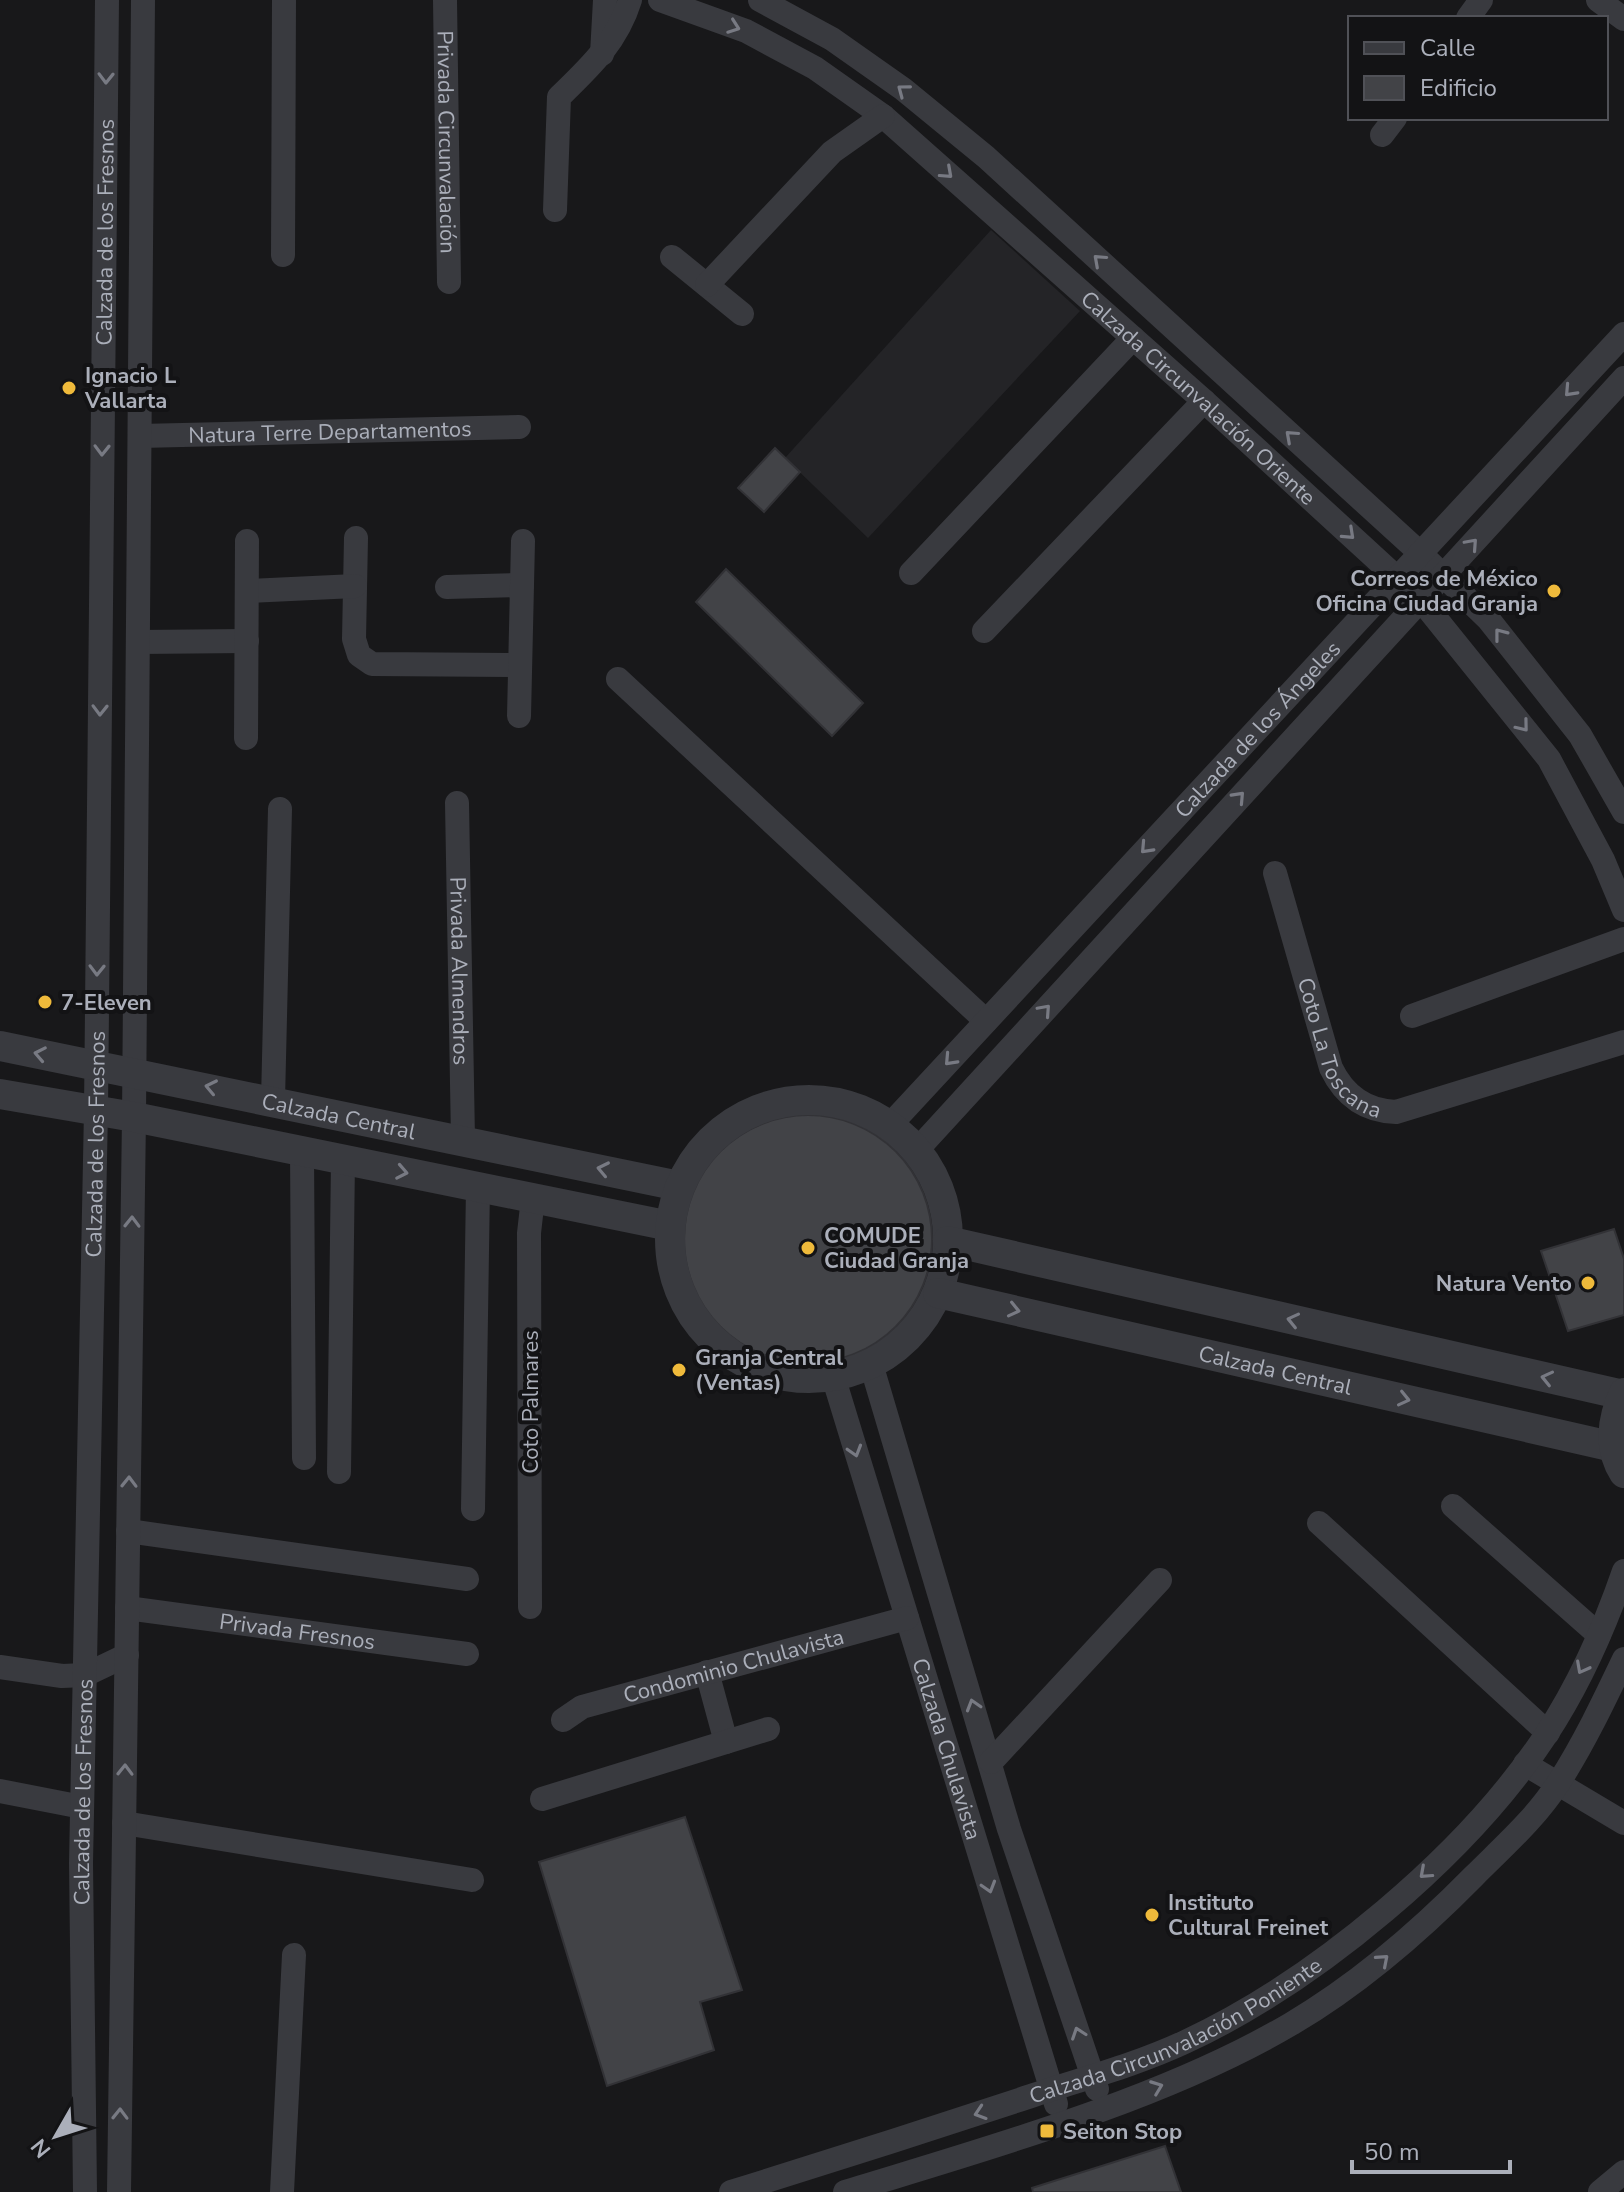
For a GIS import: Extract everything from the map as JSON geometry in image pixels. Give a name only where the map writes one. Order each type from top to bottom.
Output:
[{"type":"street","name":"Calzada de los Fresnos","points":[[85,2192],[82,1807],[97,1064],[107,0]]},
{"type":"street","name":"Calzada de los Fresnos","points":[[119,2192],[134,1117],[143,0]]},
{"type":"street","points":[[283,255],[284,0]]},
{"type":"street","name":"Privada Circunvalación","points":[[445,0],[449,282]]},
{"type":"street","points":[[602,56],[605,0]]},
{"type":"street","points":[[555,210],[559,97],[602,56],[623,22],[630,0]]},
{"type":"street","name":"Calzada Circunvalación Oriente","points":[[660,0],[746,31],[815,68],[883,116],[1204,401],[1421,600],[1549,759],[1603,860],[1624,910]]},
{"type":"street","name":"Calzada Circunvalación Oriente","points":[[760,0],[832,39],[903,89],[1024,192],[1419,552],[1489,620],[1580,735],[1622,803]]},
{"type":"street","points":[[1598,0],[1624,19]]},
{"type":"street","points":[[832,152],[862,101]]},
{"type":"street","points":[[707,285],[832,152],[883,116]]},
{"type":"street","points":[[999,218],[1024,192]]},
{"type":"street","points":[[672,257],[742,314]]},
{"type":"street","points":[[104,260],[141,262]]},
{"type":"street","name":"Calzada de los Ángeles","points":[[890,1125],[1395,577],[1624,334]]},
{"type":"street","points":[[911,573],[1133,338]]},
{"type":"street","name":"Calzada de los Ángeles","points":[[917,1150],[1624,378]]},
{"type":"street","points":[[984,631],[1204,401]]},
{"type":"street","name":"Natura Terre Departamentos","points":[[140,436],[519,427]]},
{"type":"street","points":[[102,484],[139,485]]},
{"type":"street","points":[[356,538],[354,639],[359,655],[372,664],[520,665]]},
{"type":"street","points":[[246,738],[247,541]]},
{"type":"street","points":[[519,716],[523,541]]},
{"type":"street","points":[[447,587],[522,585]]},
{"type":"street","points":[[247,591],[355,586]]},
{"type":"street","points":[[138,642],[247,641]]},
{"type":"street","points":[[618,679],[986,1021]]},
{"type":"street","name":"Privada Almendros","points":[[457,803],[463,1139]]},
{"type":"street","points":[[273,1100],[280,809]]},
{"type":"street","name":"Coto La Toscana","points":[[1275,873],[1331,1068],[1343,1089],[1367,1107],[1396,1112],[1624,1042]]},
{"type":"street","points":[[1412,1016],[1624,939]]},
{"type":"street","name":"Calzada Central","points":[[0,1046],[134,1071],[679,1186]]},
{"type":"street","name":"Calzada Central","points":[[0,1094],[134,1117],[670,1226]]},
{"type":"street","points":[[823,1099],[858,1108],[890,1125],[917,1150],[941,1193],[948,1241],[938,1293],[911,1335],[871,1364],[833,1376],[804,1378],[776,1374],[750,1365],[725,1350],[705,1331],[676,1282],[670,1226],[679,1186],[697,1154],[722,1129],[764,1107],[787,1100],[823,1099]]},
{"type":"street","points":[[302,1151],[304,1458]]},
{"type":"street","points":[[339,1472],[343,1160]]},
{"type":"street","points":[[473,1509],[478,1187]]},
{"type":"street","name":"Coto Palmares","points":[[530,1607],[529,1233],[533,1198]]},
{"type":"street","points":[[948,1241],[1623,1394],[1614,1420],[1619,1460]]},
{"type":"street","name":"Calzada Central","points":[[938,1293],[1619,1460]]},
{"type":"street","name":"Calzada Chulavista","points":[[871,1364],[1009,1829],[1102,2107]]},
{"type":"street","name":"Calzada Chulavista","points":[[833,1376],[1061,2121]]},
{"type":"street","points":[[1453,1506],[1599,1635]]},
{"type":"street","points":[[1319,1523],[1548,1733]]},
{"type":"street","points":[[128,1531],[467,1579]]},
{"type":"street","name":"Calzada Circunvalación Poniente","points":[[731,2192],[1092,2076],[1185,2042],[1322,1960],[1431,1868],[1525,1764],[1548,1733],[1599,1635],[1624,1571]]},
{"type":"street","points":[[991,1762],[1160,1580]]},
{"type":"street","name":"Privada Fresnos","points":[[127,1608],[467,1654]]},
{"type":"street","name":"Condominio Chulavista","points":[[563,1720],[582,1707],[907,1618]]},
{"type":"street","points":[[0,1667],[62,1676],[85,1675],[127,1655]]},
{"type":"street","name":"Calzada Circunvalación Poniente","points":[[845,2192],[1102,2107],[1200,2070],[1290,2025],[1345,1990],[1456,1895],[1533,1818],[1591,1729],[1624,1659]]},
{"type":"street","points":[[707,1672],[726,1742]]},
{"type":"street","points":[[542,1799],[768,1729]]},
{"type":"street","points":[[1525,1764],[1624,1823]]},
{"type":"street","points":[[0,1791],[82,1807]]},
{"type":"street","points":[[124,1823],[472,1880]]},
{"type":"street","points":[[974,1840],[1009,1829]]},
{"type":"street","points":[[282,2192],[294,1955]]},
{"type":"street","points":[[1322,1960],[1345,1990]]},
{"type":"street","points":[[884,2144],[895,2177]]},
{"type":"street","points":[[1600,2192],[1624,2172]]},
{"type":"shaded area","points":[[991,230],[1080,311],[868,538],[785,458]]},
{"type":"building","points":[[775,448],[800,472],[764,512],[738,488]]},
{"type":"building","points":[[726,569],[863,703],[832,736],[696,602]]},
{"type":"building","name":"COMUDE Ciudad Granja","points":[[808,1115],[832,1117],[855,1124],[896,1151],[923,1192],[930,1215],[930,1263],[923,1286],[896,1327],[855,1354],[832,1361],[808,1363],[784,1361],[761,1354],[720,1327],[693,1286],[686,1263],[684,1239],[686,1215],[693,1192],[720,1151],[761,1124],[784,1117]]},
{"type":"building","name":"Natura Vento","points":[[1614,1229],[1624,1259],[1624,1315],[1568,1331],[1541,1251]]},
{"type":"building","points":[[685,1817],[742,1990],[700,2002],[714,2050],[607,2086],[539,1862]]},
{"type":"building","points":[[1165,2146],[1181,2192],[1033,2192],[1032,2188]]},
{"type":"place","name":"Ignacio L Vallarta","points":[[69,388]]},
{"type":"place","name":"Correos de México Oficina Ciudad Granja","points":[[1554,591]]},
{"type":"place","name":"7-Eleven","points":[[45,1002]]},
{"type":"place","name":"COMUDE Ciudad Granja","points":[[808,1248]]},
{"type":"place","name":"Natura Vento","points":[[1588,1283]]},
{"type":"place","name":"Granja Central (Ventas)","points":[[679,1370]]},
{"type":"place","name":"Instituto Cultural Freinet","points":[[1152,1915]]},
{"type":"place","name":"Seiton Stop","points":[[1047,2131]]}]
